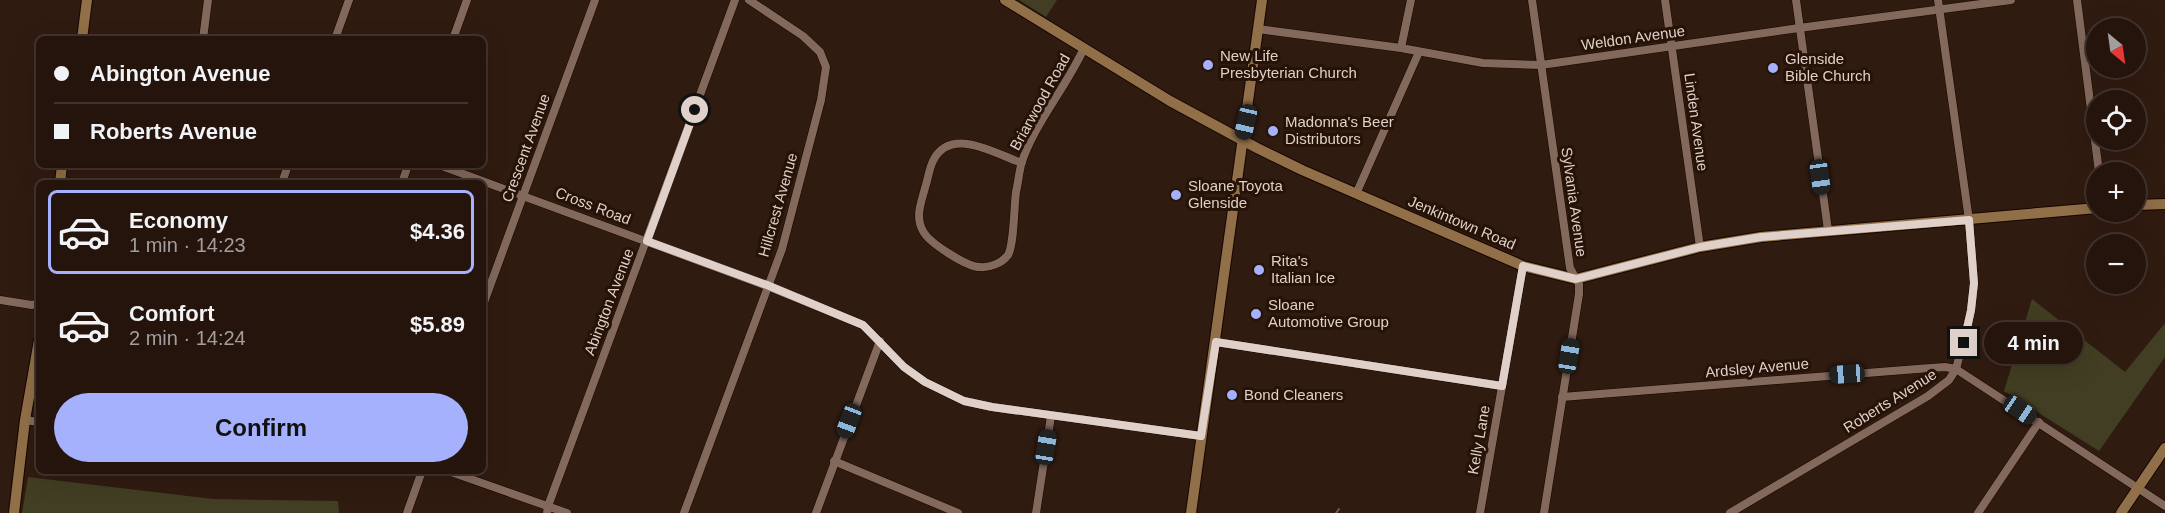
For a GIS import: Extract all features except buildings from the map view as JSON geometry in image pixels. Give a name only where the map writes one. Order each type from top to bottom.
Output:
[{"type":"street","points":[[82,36],[87,0]]},
{"type":"street","points":[[203,36],[208,0]]},
{"type":"street","points":[[336,36],[349,0]]},
{"type":"street","points":[[454,36],[467,0]]},
{"type":"street","name":"Crescent Avenue","points":[[486,297],[595,0]]},
{"type":"street","name":"Abington Avenue","points":[[547,509],[735,0]]},
{"type":"street","name":"Hillcrest Avenue","points":[[684,513],[785,237],[821,100],[826,67],[820,52],[803,36],[749,0]]},
{"type":"street","name":"Jenkintown Road","points":[[1005,0],[1242,141],[1356,194],[1523,266],[1576,279],[1700,247],[1761,237],[2086,209]]},
{"type":"street","points":[[1191,513],[1262,0]]},
{"type":"street","points":[[1401,48],[1411,0]]},
{"type":"street","name":"Sylvania Avenue","points":[[1532,0],[1570,268],[1579,284],[1580,294],[1544,513]]},
{"type":"street","name":"Linden Avenue","points":[[1665,0],[1700,247]]},
{"type":"street","points":[[1796,0],[1828,230]]},
{"type":"street","name":"Roberts Avenue","points":[[1730,513],[1928,396],[1949,380],[1956,369],[1971,310],[1974,283],[1969,220],[1938,0]]},
{"type":"street","name":"Weldon Avenue","points":[[1258,29],[1401,48],[1483,63],[1541,65],[2011,0]]},
{"type":"street","points":[[2077,0],[2098,162]]},
{"type":"street","name":"Briarwood Road","points":[[1022,164],[964,142],[945,147],[933,161],[919,210],[918,221],[924,234],[937,245],[970,265],[992,266],[1007,256],[1012,246],[1013,209],[1022,164],[1038,130],[1084,48]]},
{"type":"street","points":[[1356,194],[1419,52]]},
{"type":"street","name":"Cross Road","points":[[449,168],[483,180]]},
{"type":"street","name":"Cross Road","points":[[486,181],[767,285],[863,325],[904,367],[925,382],[964,401],[1051,416],[1201,436]]},
{"type":"street","points":[[2146,205],[2165,204]]},
{"type":"street","name":"Kelly Lane","points":[[1480,513],[1523,266]]},
{"type":"street","points":[[0,300],[36,303]]},
{"type":"street","points":[[816,513],[880,341]]},
{"type":"street","points":[[1216,342],[1502,386]]},
{"type":"street","points":[[14,513],[25,420],[36,357]]},
{"type":"street","name":"Ardsley Avenue","points":[[1562,397],[1945,367],[1956,369]]},
{"type":"street","points":[[1956,369],[2165,506]]},
{"type":"street","points":[[1036,513],[1051,416]]},
{"type":"street","points":[[25,420],[36,422]]},
{"type":"street","points":[[1978,513],[2039,422]]},
{"type":"street","points":[[2121,513],[2165,447]]},
{"type":"street","points":[[834,461],[958,513]]},
{"type":"street","points":[[407,513],[421,474]]},
{"type":"street","points":[[456,474],[547,509],[567,513]]},
{"type":"shaded area","points":[[1019,0],[1057,0],[1046,17]]},
{"type":"shaded area","points":[[2032,299],[2125,372],[2165,323],[2165,357],[2099,451],[2004,391]]},
{"type":"shaded area","points":[[28,477],[213,499],[338,501],[339,513],[22,513]]},
{"type":"waterway","points":[[1336,513],[1339,509]]},
{"type":"place","name":"New Life Presbyterian Church","points":[[1208,65]]},
{"type":"place","name":"Glenside Bible Church","points":[[1773,68]]},
{"type":"place","name":"Madonna's Beer Distributors","points":[[1273,131]]},
{"type":"place","name":"Sloane Toyota Glenside","points":[[1176,195]]},
{"type":"place","name":"Rita's Italian Ice","points":[[1259,270]]},
{"type":"place","name":"Sloane Automotive Group","points":[[1256,314]]},
{"type":"place","name":"Bond Cleaners","points":[[1232,395]]},
{"type":"route","points":[[695,110],[647,241],[767,285],[863,325],[904,367],[925,382],[964,401],[992,407],[1201,436],[1216,342],[1502,386],[1523,266],[1576,279],[1700,247],[1761,237],[1969,220],[1974,283],[1964,343]]}]
